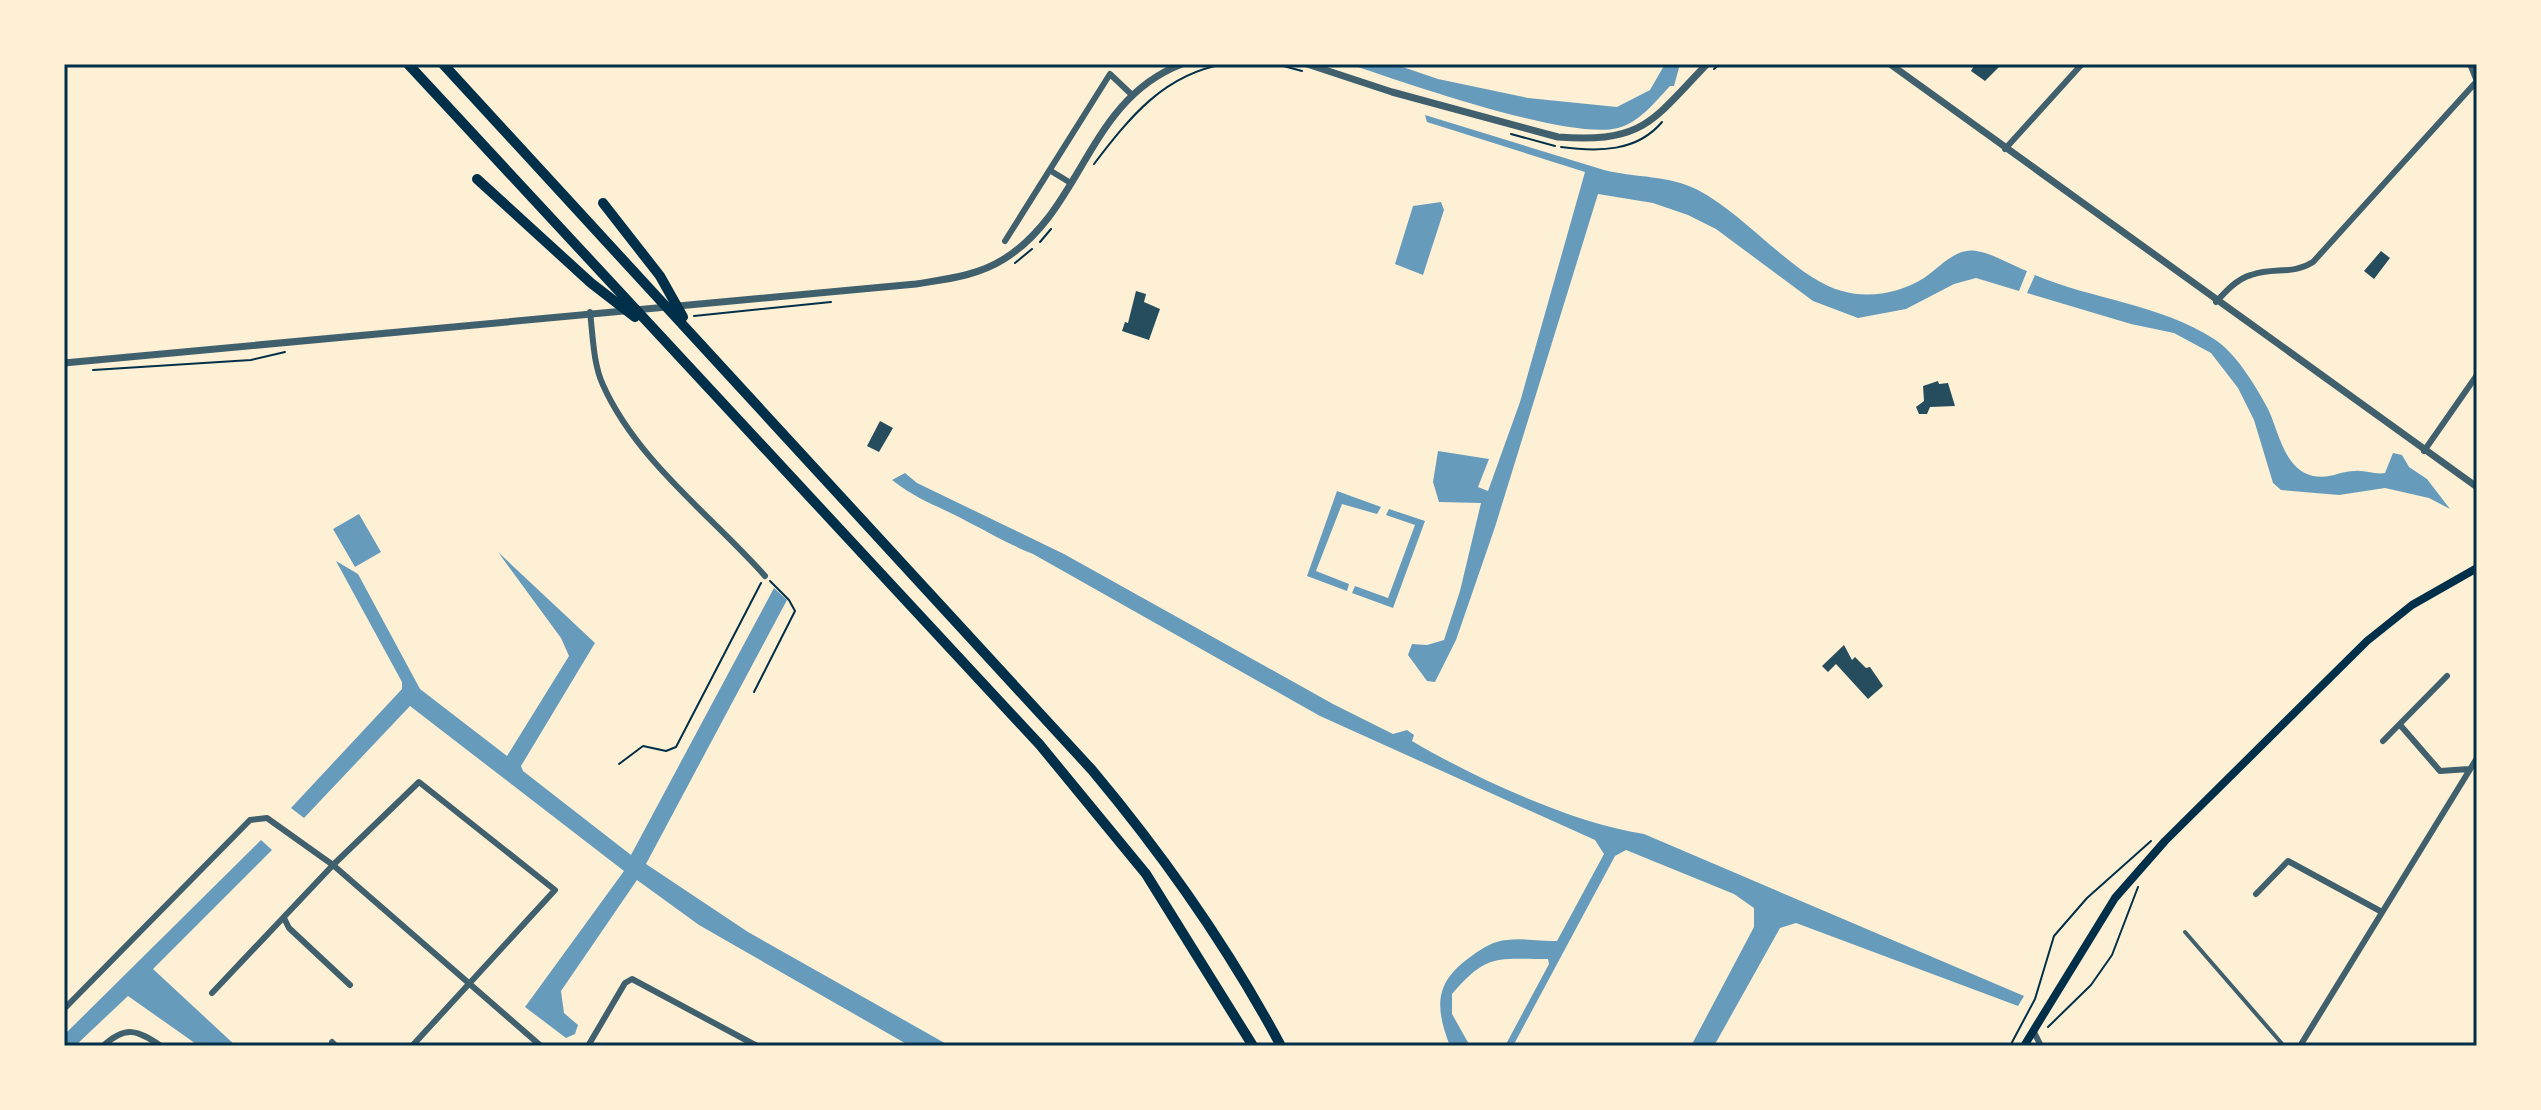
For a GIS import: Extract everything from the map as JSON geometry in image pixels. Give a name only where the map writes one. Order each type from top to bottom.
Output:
[{"type":"highway","points":[[408,64],[1048,754],[1146,874],[1253,1046]]},
{"type":"highway","points":[[443,64],[986,650],[1125,809],[1203,915],[1281,1046]]},
{"type":"highway","points":[[477,179],[591,283],[659,336]]},
{"type":"highway","points":[[603,203],[660,276],[691,332]]},
{"type":"main road","points":[[2024,1046],[2036,1035],[2115,898],[2165,841],[2367,641],[2412,605],[2477,568]]},
{"type":"street","points":[[64,363],[350,339],[590,312],[916,284],[971,274],[1002,260],[1028,239],[1054,209],[1114,112],[1131,94],[1182,64]]},
{"type":"street","points":[[1890,64],[2216,302],[2477,487]]},
{"type":"street","points":[[2005,149],[2082,64]]},
{"type":"street","points":[[2216,302],[2232,285],[2250,275],[2299,271],[2313,262],[2477,81],[2470,64]]},
{"type":"street","points":[[1306,68],[1543,133],[1586,139],[1616,138],[1646,124],[1709,68]]},
{"type":"street","points":[[1005,241],[1110,74],[1131,94]]},
{"type":"street","points":[[1051,171],[1069,182]]},
{"type":"street","points":[[590,312],[598,371],[612,402],[684,495],[765,576]]},
{"type":"street","points":[[2424,451],[2477,375]]},
{"type":"street","points":[[2383,741],[2447,676]]},
{"type":"street","points":[[2401,726],[2440,771],[2469,769]]},
{"type":"street","points":[[2300,1046],[2477,758]]},
{"type":"street","points":[[212,993],[333,865],[419,782],[555,890],[412,1046]]},
{"type":"street","points":[[64,1009],[250,820],[267,818],[333,865],[541,1046]]},
{"type":"street","points":[[2256,894],[2288,861],[2382,912]]},
{"type":"street","points":[[284,918],[289,928],[350,985]]},
{"type":"street","points":[[2185,932],[2284,1046]]},
{"type":"street","points":[[588,1046],[625,983],[632,979],[757,1046]]},
{"type":"street","points":[[103,1046],[125,1030],[138,1030],[161,1046]]},
{"type":"street","points":[[2036,1035],[2041,1046]]},
{"type":"path","points":[[1276,64],[1306,68]]},
{"type":"path","points":[[1709,68],[1720,64]]},
{"type":"path","points":[[1500,131],[1544,145],[1588,151],[1643,141],[1665,119]]},
{"type":"path","points":[[619,764],[643,746],[666,751],[676,747],[765,576],[789,600],[795,611],[754,692]]},
{"type":"path","points":[[2036,1035],[2091,985],[2112,955],[2139,883]]},
{"type":"water","points":[[1349,64],[1394,64],[1438,79],[1528,98],[1617,107],[1650,90],[1665,64],[1680,64],[1674,86],[1670,86],[1640,116],[1618,128],[1595,130],[1485,108]]},
{"type":"water","points":[[1425,115],[1604,170],[1687,185],[1734,214],[1807,274],[1842,291],[1873,294],[1895,291],[1924,278],[1955,255],[1969,251],[1988,254],[2027,271],[2019,291],[1976,278],[1954,284],[1906,309],[1858,318],[1813,301],[1716,229],[1688,215],[1653,203],[1598,194],[1495,527],[1456,640],[1435,682],[1427,681],[1408,655],[1412,644],[1427,645],[1444,640],[1460,591],[1481,503],[1439,502],[1433,482],[1438,451],[1489,459],[1478,487],[1488,491],[1520,402],[1585,172],[1427,122]]},
{"type":"water","points":[[1441,202],[1444,210],[1423,275],[1395,264],[1413,206]]},
{"type":"water","points":[[2035,275],[2172,318],[2214,339],[2230,352],[2251,380],[2267,407],[2288,457],[2303,472],[2320,477],[2355,471],[2385,473],[2393,453],[2402,455],[2409,467],[2427,479],[2450,509],[2429,498],[2385,488],[2339,495],[2281,490],[2273,483],[2254,420],[2238,388],[2211,353],[2174,333],[2131,324],[2027,293]]},
{"type":"water","points":[[905,473],[917,483],[1064,554],[1333,704],[1393,734],[1407,730],[1414,735],[1412,741],[1494,784],[1586,820],[1644,834],[2024,996],[2018,1006],[1796,923],[1780,928],[1714,1046],[1691,1046],[1754,927],[1754,908],[1734,894],[1626,850],[1615,856],[1513,1046],[1505,1046],[1549,964],[1548,959],[1504,959],[1475,971],[1452,994],[1452,1014],[1470,1046],[1450,1046],[1440,1006],[1441,995],[1451,974],[1477,952],[1498,942],[1519,939],[1557,941],[1604,854],[1595,840],[1320,716],[1033,554],[922,499],[892,480]]},
{"type":"water","points":[[1337,491],[1381,507],[1377,514],[1342,504],[1316,571],[1349,584],[1347,591],[1307,576]]},
{"type":"water","points":[[1389,509],[1425,521],[1393,608],[1352,593],[1355,586],[1388,598],[1415,525],[1386,515]]},
{"type":"water","points":[[359,514],[381,552],[355,567],[333,529]]},
{"type":"water","points":[[498,552],[595,643],[521,766],[523,771],[631,855],[774,588],[787,600],[646,864],[748,932],[950,1046],[910,1046],[699,925],[637,880],[561,991],[564,1013],[578,1025],[575,1034],[566,1038],[525,1007],[624,871],[410,706],[304,818],[291,808],[402,689],[402,682],[336,561],[358,574],[420,689],[507,756],[569,656],[561,638]]},
{"type":"water","points":[[261,840],[272,850],[153,969],[236,1046],[199,1046],[128,996],[75,1046],[64,1046],[64,1035]]},
{"type":"building","points":[[1975,64],[2002,64],[1985,81],[1971,71]]},
{"type":"building","points":[[2381,251],[2390,258],[2374,279],[2364,271]]},
{"type":"building","points":[[1136,291],[1146,294],[1144,302],[1160,309],[1149,340],[1122,331],[1125,322],[1128,323]]},
{"type":"building","points":[[1938,381],[1939,384],[1948,383],[1955,406],[1930,407],[1927,414],[1919,414],[1916,407],[1924,401],[1923,386]]},
{"type":"building","points":[[880,421],[893,428],[879,452],[867,446]]},
{"type":"building","points":[[1844,645],[1852,660],[1855,657],[1866,668],[1870,667],[1883,686],[1868,699],[1836,664],[1828,672],[1822,666]]}]
